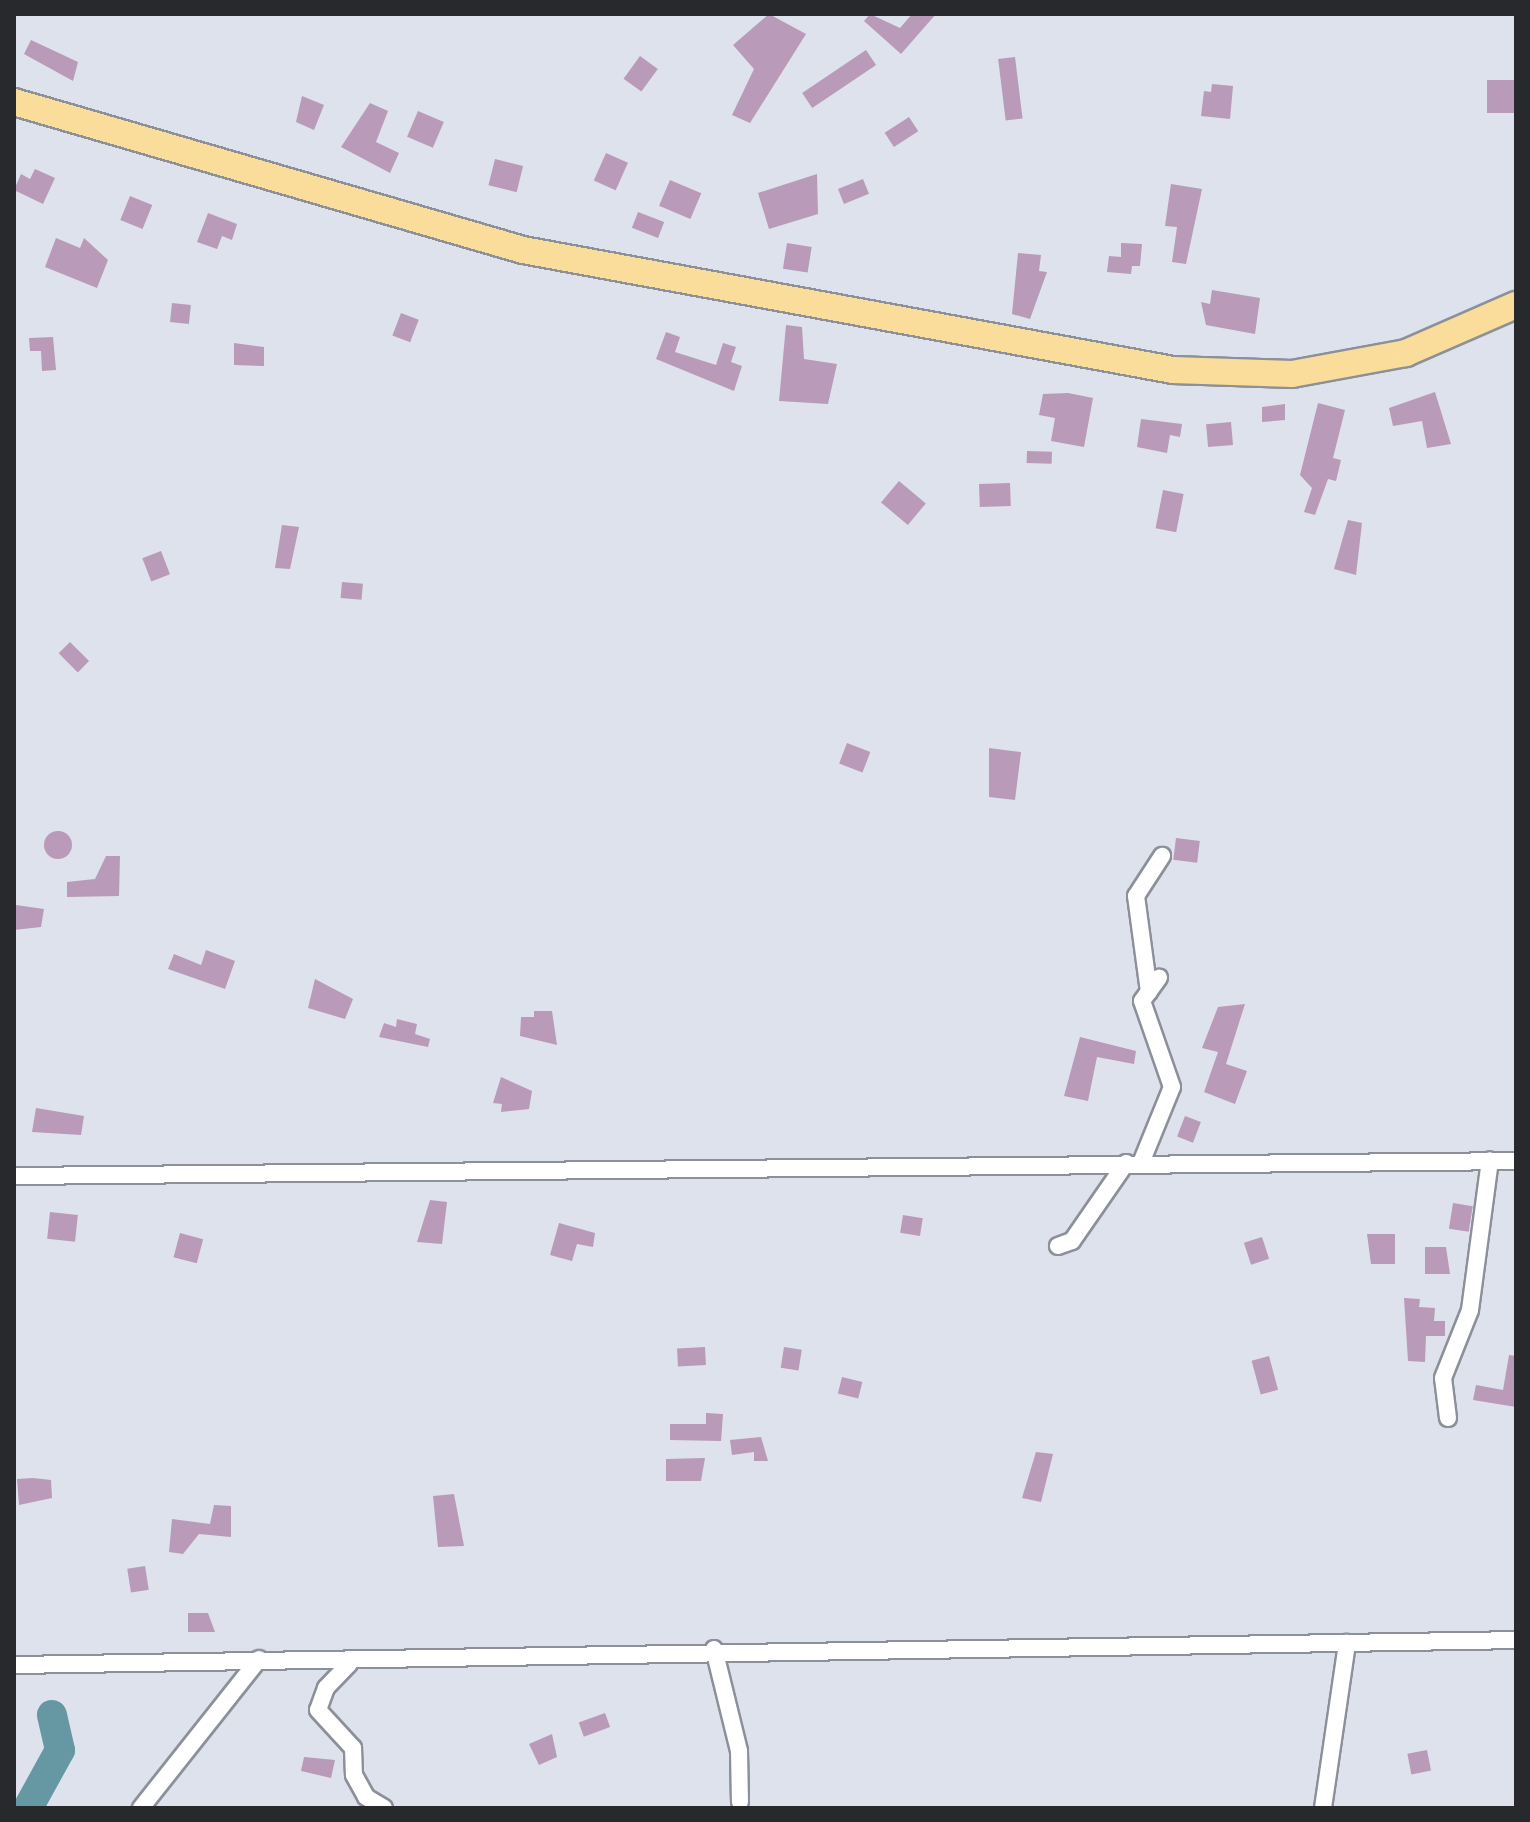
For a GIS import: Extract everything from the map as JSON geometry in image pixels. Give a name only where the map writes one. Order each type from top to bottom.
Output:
[{"type":"main road","points":[[14,102],[523,250],[1173,370],[1292,374],[1406,353],[1516,305]]},
{"type":"street","points":[[1058,1246],[1072,1241],[1133,1163],[1172,1087],[1146,1024],[1142,1001],[1154,985],[1136,896],[1144,873],[1162,856]]},
{"type":"street","points":[[1448,1418],[1443,1378],[1470,1310],[1490,1160]]},
{"type":"street","points":[[14,1176],[1516,1161]]},
{"type":"street","points":[[14,1665],[259,1659],[349,1664],[714,1649],[1516,1640]]},
{"type":"street","points":[[1323,1808],[1347,1643]]},
{"type":"street","points":[[714,1649],[739,1751],[740,1802]]},
{"type":"street","points":[[141,1808],[259,1659]]},
{"type":"street","points":[[349,1664],[326,1688],[318,1710],[353,1748],[354,1775],[366,1797],[384,1808]]},
{"type":"building","points":[[769,14],[806,34],[750,123],[732,115],[754,69],[733,45]]},
{"type":"building","points":[[870,14],[900,28],[912,14],[936,14],[901,54],[864,21]]},
{"type":"building","points":[[31,40],[78,62],[73,81],[24,54]]},
{"type":"building","points":[[866,50],[876,65],[812,108],[802,93]]},
{"type":"building","points":[[640,56],[658,69],[641,92],[624,79]]},
{"type":"building","points":[[1015,57],[1023,119],[1006,121],[998,59]]},
{"type":"building","points":[[1487,80],[1516,80],[1516,113],[1487,113]]},
{"type":"building","points":[[1212,84],[1233,86],[1230,119],[1201,116],[1204,91],[1211,92]]},
{"type":"building","points":[[302,96],[324,105],[314,130],[296,122]]},
{"type":"building","points":[[370,103],[388,111],[376,142],[399,153],[390,173],[341,147]]},
{"type":"building","points":[[418,111],[444,122],[433,148],[407,137]]},
{"type":"building","points":[[909,117],[918,131],[894,147],[885,133]]},
{"type":"building","points":[[606,153],[628,163],[616,190],[594,180]]},
{"type":"building","points":[[495,159],[523,166],[517,192],[488,185]]},
{"type":"building","points":[[35,169],[55,178],[43,204],[14,190],[21,174],[30,179]]},
{"type":"building","points":[[817,174],[818,214],[769,229],[758,193]]},
{"type":"building","points":[[863,179],[869,194],[844,204],[838,189]]},
{"type":"building","points":[[670,180],[701,193],[690,219],[659,206]]},
{"type":"building","points":[[1171,184],[1202,189],[1186,264],[1172,262],[1177,227],[1165,226]]},
{"type":"building","points":[[130,196],[152,205],[143,229],[120,220]]},
{"type":"building","points":[[638,212],[664,222],[658,238],[632,228]]},
{"type":"building","points":[[208,213],[237,224],[232,240],[222,236],[217,249],[197,242]]},
{"type":"building","points":[[56,238],[80,248],[84,238],[108,260],[97,288],[45,267]]},
{"type":"building","points":[[787,243],[812,247],[808,273],[783,269]]},
{"type":"building","points":[[1121,243],[1142,244],[1140,266],[1132,266],[1131,274],[1107,272],[1109,256],[1121,257]]},
{"type":"building","points":[[1018,253],[1041,255],[1039,271],[1047,272],[1030,319],[1012,314]]},
{"type":"building","points":[[1212,290],[1260,298],[1255,334],[1206,325],[1201,302],[1210,304]]},
{"type":"building","points":[[172,303],[191,305],[189,324],[170,322]]},
{"type":"building","points":[[401,313],[419,320],[410,342],[392,335]]},
{"type":"building","points":[[786,325],[802,327],[804,359],[837,364],[828,404],[779,401]]},
{"type":"building","points":[[666,332],[680,337],[675,352],[716,365],[723,343],[736,347],[731,362],[742,366],[734,391],[656,359]]},
{"type":"building","points":[[53,337],[56,370],[42,371],[41,351],[30,351],[29,338]]},
{"type":"building","points":[[234,343],[264,347],[264,366],[234,365]]},
{"type":"building","points":[[1435,392],[1451,444],[1427,448],[1422,421],[1393,426],[1389,408]]},
{"type":"building","points":[[1068,393],[1093,398],[1084,447],[1051,441],[1055,418],[1039,415],[1043,394]]},
{"type":"building","points":[[1318,403],[1345,410],[1333,458],[1341,460],[1336,481],[1328,479],[1315,515],[1304,512],[1312,488],[1300,475]]},
{"type":"building","points":[[1285,404],[1285,420],[1262,422],[1262,407]]},
{"type":"building","points":[[1141,419],[1182,424],[1180,437],[1170,435],[1167,453],[1137,447]]},
{"type":"building","points":[[1231,422],[1233,445],[1208,447],[1206,424]]},
{"type":"building","points":[[1027,451],[1052,452],[1052,464],[1027,463]]},
{"type":"building","points":[[899,481],[926,503],[908,525],[881,502]]},
{"type":"building","points":[[1010,483],[1011,506],[980,507],[979,484]]},
{"type":"building","points":[[1163,490],[1184,494],[1176,532],[1156,528]]},
{"type":"building","points":[[1348,520],[1362,523],[1356,575],[1334,569]]},
{"type":"building","points":[[282,525],[299,527],[290,569],[275,568]]},
{"type":"building","points":[[161,551],[170,574],[151,582],[142,558]]},
{"type":"building","points":[[342,582],[363,584],[362,600],[341,598]]},
{"type":"building","points":[[70,642],[89,661],[78,672],[59,653]]},
{"type":"building","points":[[847,743],[870,752],[862,772],[839,764]]},
{"type":"building","points":[[989,748],[1021,752],[1015,800],[989,797]]},
{"type":"building","points":[[58,831],[68,835],[72,845],[68,855],[58,859],[48,855],[44,845],[48,835]]},
{"type":"building","points":[[1176,838],[1200,841],[1197,863],[1173,860]]},
{"type":"building","points":[[106,856],[120,856],[119,896],[67,897],[67,882],[95,879]]},
{"type":"building","points":[[16,905],[44,909],[41,927],[14,930]]},
{"type":"building","points":[[206,950],[235,961],[225,989],[168,969],[174,954],[201,965]]},
{"type":"building","points":[[315,979],[353,999],[345,1019],[308,1008]]},
{"type":"building","points":[[1245,1004],[1226,1064],[1247,1071],[1235,1104],[1204,1092],[1218,1052],[1202,1048],[1218,1007]]},
{"type":"building","points":[[534,1011],[552,1011],[557,1045],[520,1036],[521,1017],[534,1017]]},
{"type":"building","points":[[397,1019],[417,1024],[415,1034],[430,1039],[428,1047],[379,1037],[384,1023],[396,1027]]},
{"type":"building","points":[[1080,1037],[1136,1051],[1134,1064],[1097,1057],[1088,1101],[1064,1096]]},
{"type":"building","points":[[501,1077],[532,1091],[529,1109],[501,1112],[502,1104],[493,1103]]},
{"type":"building","points":[[36,1108],[84,1116],[81,1135],[32,1132]]},
{"type":"building","points":[[1185,1116],[1201,1122],[1193,1143],[1177,1137]]},
{"type":"building","points":[[430,1200],[447,1202],[442,1244],[417,1242]]},
{"type":"building","points":[[1453,1203],[1473,1206],[1469,1232],[1449,1229]]},
{"type":"building","points":[[50,1212],[78,1215],[75,1242],[47,1239]]},
{"type":"building","points":[[903,1215],[923,1218],[920,1236],[900,1233]]},
{"type":"building","points":[[559,1223],[595,1233],[593,1247],[577,1244],[572,1261],[550,1255]]},
{"type":"building","points":[[180,1233],[203,1239],[197,1263],[174,1257]]},
{"type":"building","points":[[1367,1234],[1395,1234],[1395,1264],[1371,1264]]},
{"type":"building","points":[[1262,1237],[1269,1259],[1251,1265],[1244,1243]]},
{"type":"building","points":[[1425,1247],[1446,1247],[1450,1274],[1425,1274]]},
{"type":"building","points":[[1404,1298],[1420,1299],[1419,1307],[1435,1308],[1434,1321],[1445,1321],[1445,1336],[1426,1336],[1425,1362],[1408,1361]]},
{"type":"building","points":[[705,1347],[706,1365],[678,1366],[677,1348]]},
{"type":"building","points":[[784,1347],[802,1350],[798,1371],[781,1368]]},
{"type":"building","points":[[1509,1355],[1516,1356],[1516,1407],[1473,1400],[1476,1385],[1503,1390]]},
{"type":"building","points":[[1269,1356],[1278,1390],[1261,1394],[1252,1361]]},
{"type":"building","points":[[842,1377],[862,1382],[858,1399],[838,1393]]},
{"type":"building","points":[[706,1413],[723,1414],[721,1441],[670,1440],[670,1424],[706,1424]]},
{"type":"building","points":[[761,1437],[768,1461],[754,1461],[754,1452],[732,1455],[730,1440]]},
{"type":"building","points":[[1036,1452],[1053,1454],[1041,1502],[1022,1498]]},
{"type":"building","points":[[705,1458],[701,1481],[666,1481],[666,1459]]},
{"type":"building","points":[[17,1479],[51,1480],[52,1498],[19,1505]]},
{"type":"building","points":[[454,1494],[464,1546],[438,1547],[433,1496]]},
{"type":"building","points":[[214,1505],[231,1506],[231,1537],[199,1534],[183,1554],[169,1552],[172,1519],[210,1524]]},
{"type":"building","points":[[145,1566],[149,1590],[131,1593],[127,1569]]},
{"type":"building","points":[[188,1613],[208,1613],[215,1632],[188,1632]]},
{"type":"building","points":[[605,1713],[610,1727],[584,1737],[579,1723]]},
{"type":"building","points":[[552,1734],[557,1757],[539,1765],[529,1744]]},
{"type":"building","points":[[1427,1750],[1431,1771],[1411,1774],[1407,1754]]},
{"type":"building","points":[[304,1757],[335,1760],[331,1778],[301,1771]]},
{"type":"waterway","points":[[28,1808],[60,1750],[52,1715]]}]
